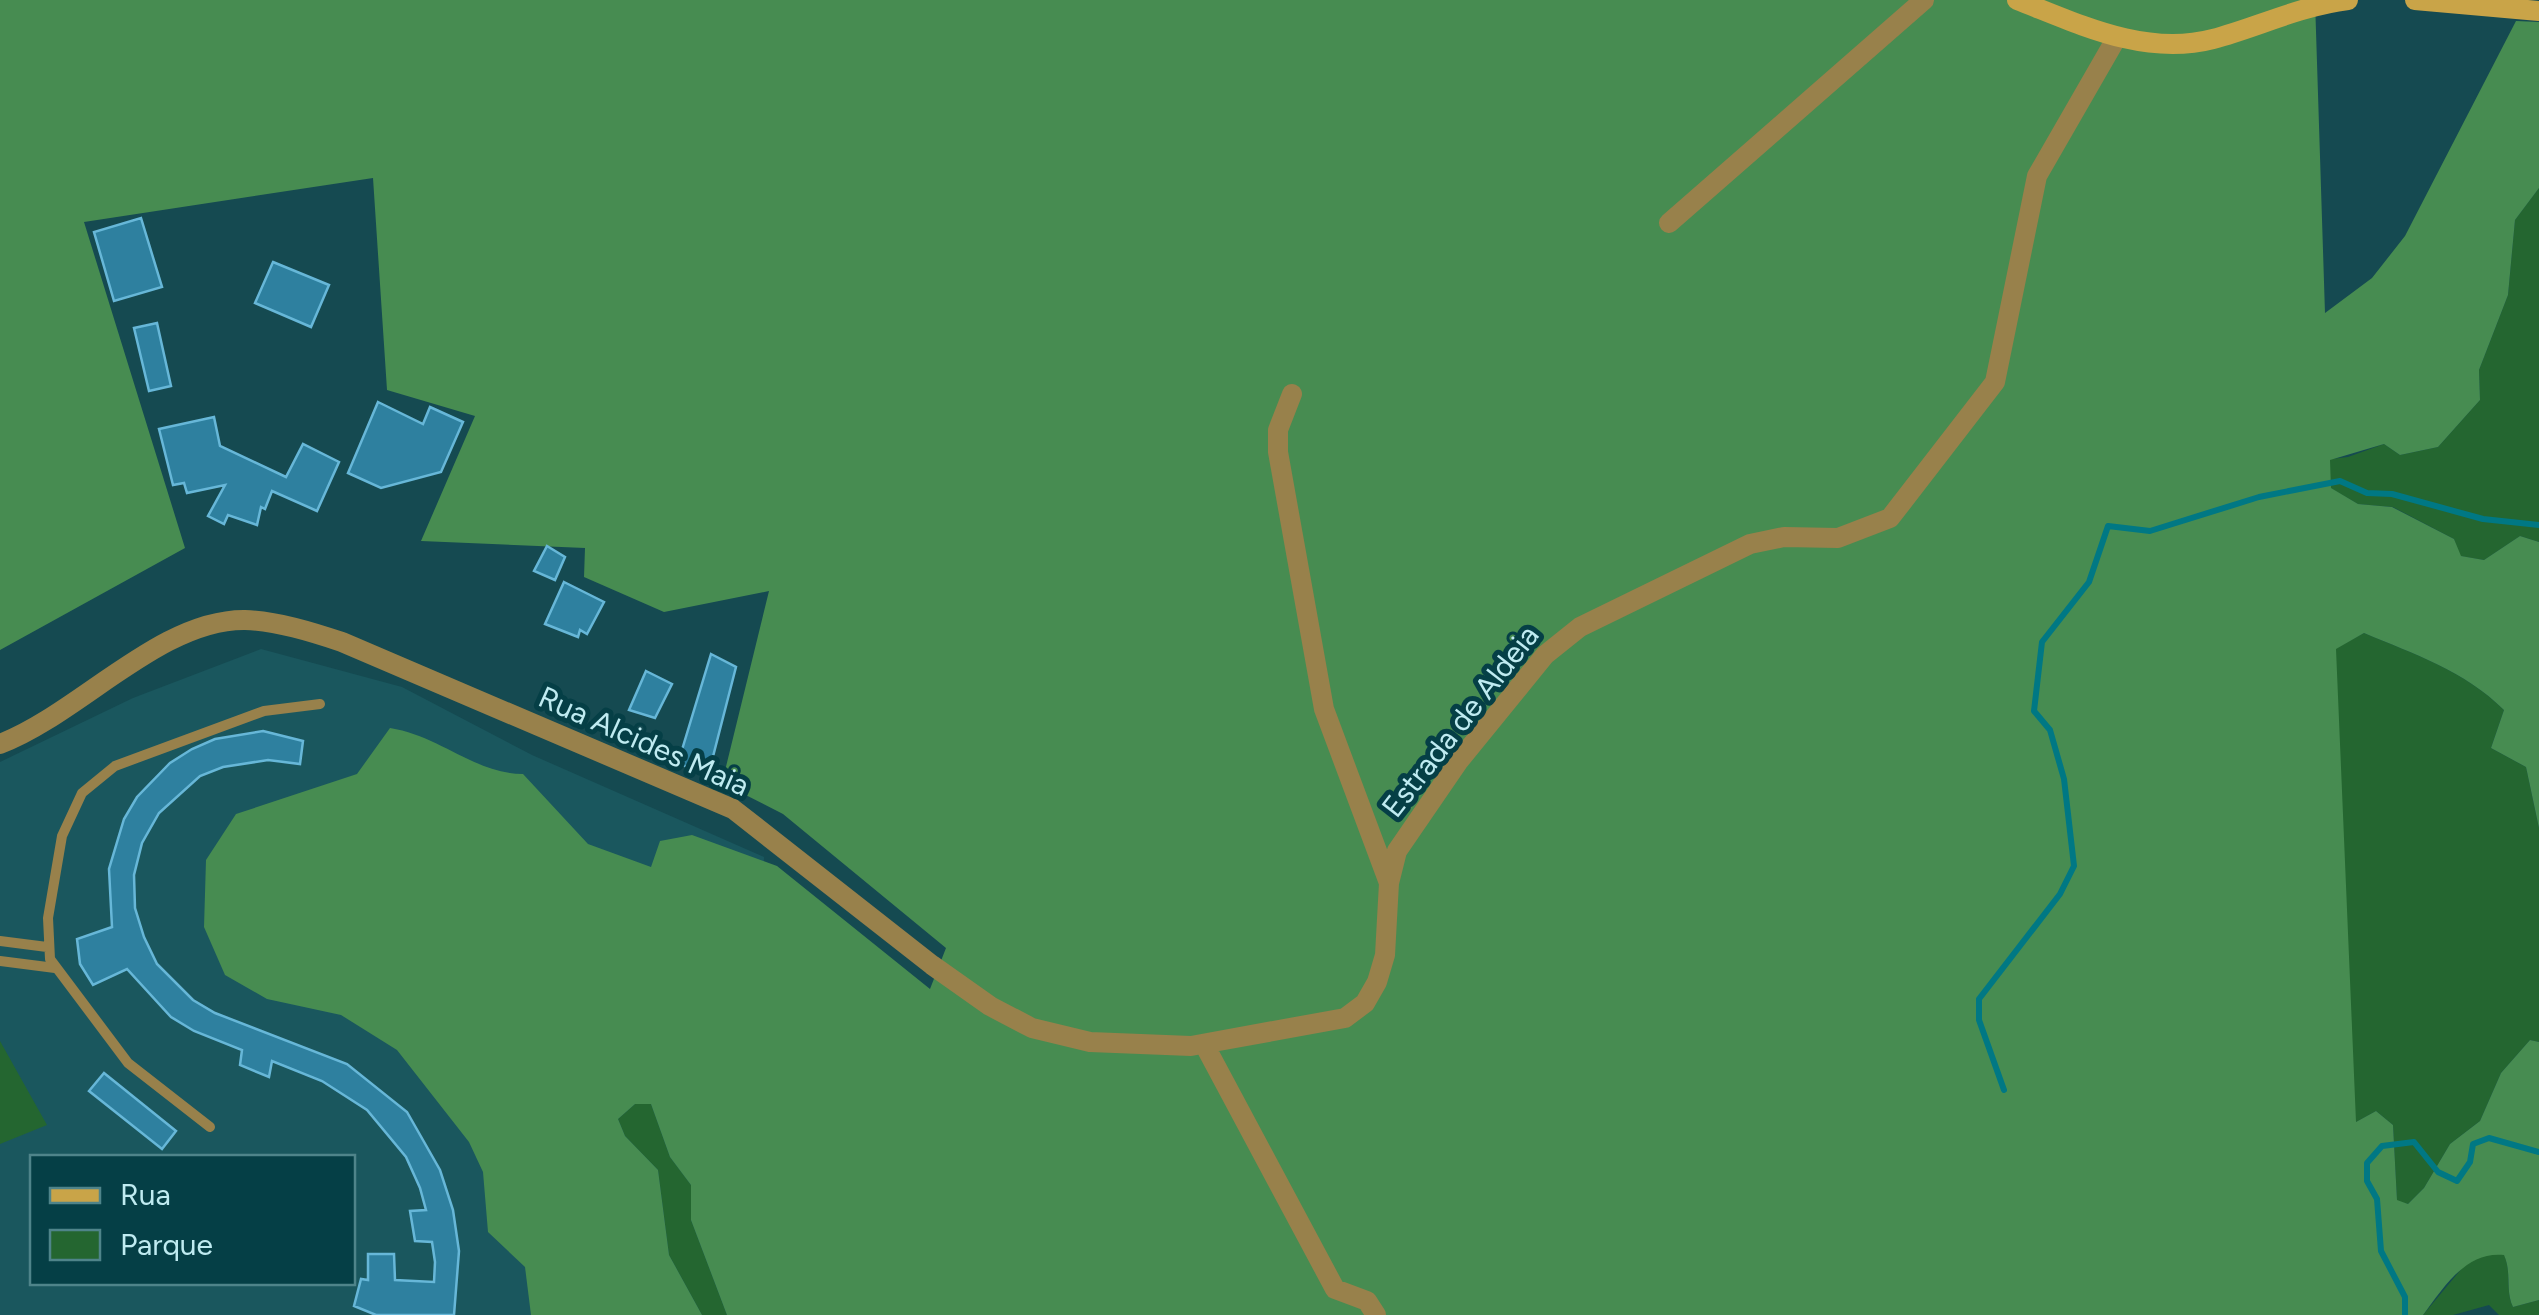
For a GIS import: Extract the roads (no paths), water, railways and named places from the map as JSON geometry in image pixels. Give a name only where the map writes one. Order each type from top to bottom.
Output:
[{"type":"main road","points":[[2026,2],[2117,37],[2178,45],[2210,40],[2298,10],[2348,0]]},
{"type":"main road","points":[[2415,0],[2539,11]]},
{"type":"street","points":[[1670,223],[1924,0]]},
{"type":"street","name":"Estrada de Aldeia","points":[[1386,955],[1389,883],[1397,852],[1423,811],[1560,640],[1750,544],[1784,537],[1838,538],[1871,530],[1890,518],[1995,382],[2037,176],[2117,37]]},
{"type":"street","points":[[1292,394],[1278,430],[1278,452],[1324,709],[1389,883]]},
{"type":"street","name":"Rua Alcides Maia","points":[[0,744],[50,720],[182,635],[212,624],[244,620],[317,634],[733,809],[932,965],[990,1006],[1032,1028],[1090,1042],[1204,1044],[1345,1018],[1366,1004],[1386,955]]},
{"type":"street","points":[[1204,1044],[1335,1289],[1367,1301],[1376,1315]]},
{"type":"lane","points":[[210,1127],[128,1063],[55,968],[47,947],[53,873],[62,836],[72,809],[94,780],[116,766],[242,718],[294,704],[320,704]]},
{"type":"lane","points":[[0,941],[47,947]]},
{"type":"lane","points":[[0,961],[55,968]]},
{"type":"waterway","points":[[2004,1090],[1979,1020],[1979,999],[2060,894],[2074,866],[2064,779],[2050,730],[2034,711],[2042,642],[2089,582],[2108,526],[2150,531],[2259,497],[2340,481],[2367,493],[2392,494],[2483,519],[2539,525]]},
{"type":"waterway","points":[[2405,1315],[2405,1297],[2381,1251],[2377,1199],[2367,1181],[2367,1163],[2382,1146],[2414,1142],[2438,1172],[2457,1181],[2470,1162],[2473,1144],[2489,1138],[2539,1152]]}]
